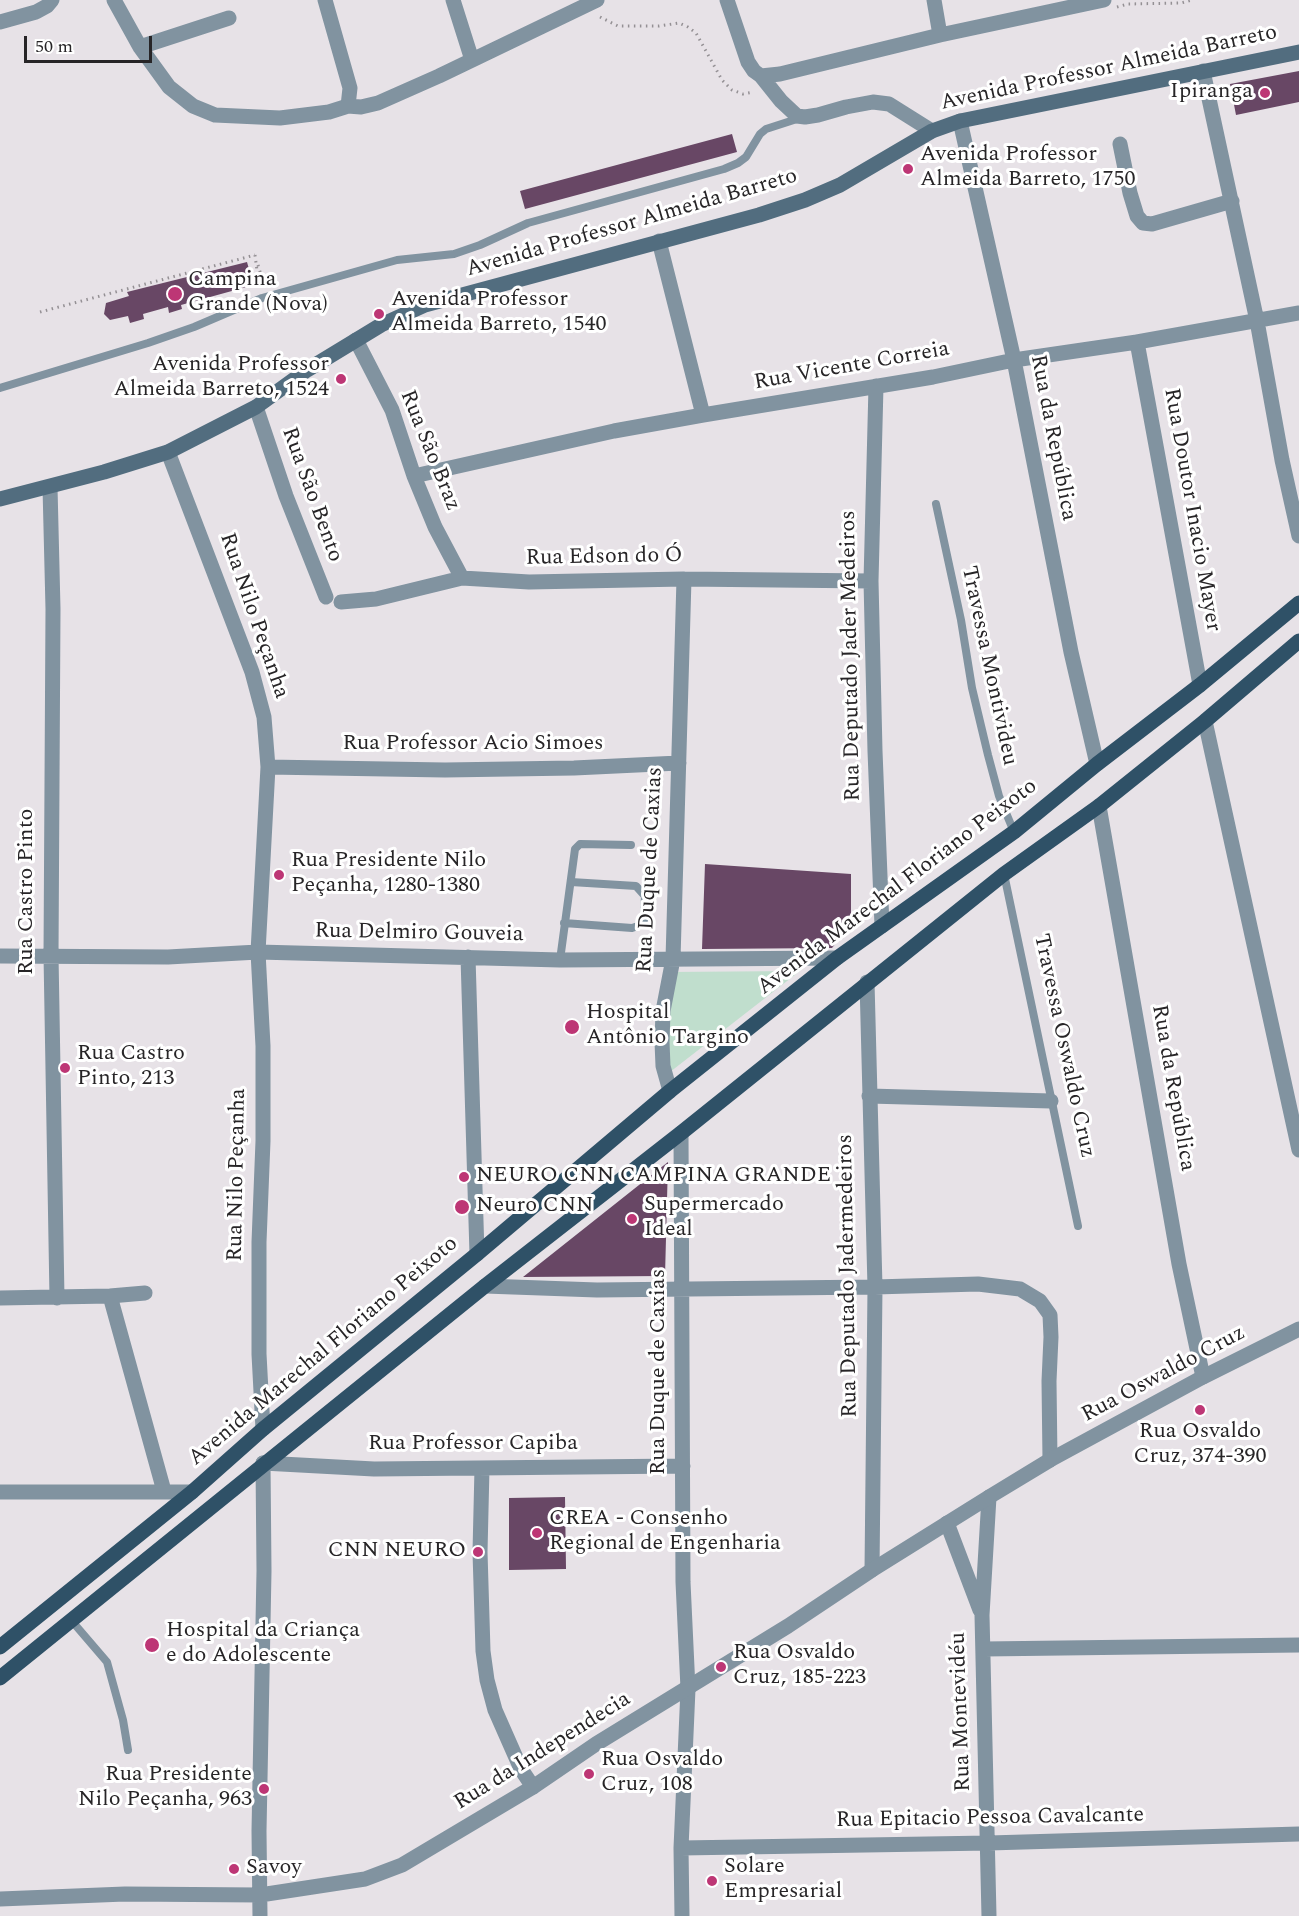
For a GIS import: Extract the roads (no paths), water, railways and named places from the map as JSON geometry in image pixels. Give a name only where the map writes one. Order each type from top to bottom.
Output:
[{"type":"main road","name":"Avenida Professor Almeida Barreto","points":[[0,499],[50,487],[168,452],[256,407],[307,370],[356,340],[381,325],[424,305],[805,200],[840,185],[932,131],[960,122],[1299,52]]},
{"type":"main road","name":"Avenida Marechal Floriano Peixoto","points":[[0,1647],[192,1492],[263,1429],[477,1254],[670,1091],[837,958],[1014,832],[1097,764],[1200,685],[1299,603]]},
{"type":"main road","name":"Avenida Marechal Floriano Peixoto","points":[[0,1678],[263,1463],[681,1133],[867,982],[1004,874],[1099,806],[1299,641]]},
{"type":"main road","name":"Rua Nilo Peçanha","points":[[263,1429],[263,1463]]},
{"type":"street","points":[[0,22],[36,12],[52,0]]},
{"type":"street","points":[[114,0],[140,47],[169,87],[193,106],[215,115],[280,118],[378,103],[472,60],[591,1]]},
{"type":"street","points":[[325,0],[350,88],[343,108]]},
{"type":"street","points":[[453,0],[472,60]]},
{"type":"street","points":[[727,0],[748,62],[794,113],[805,117],[873,102],[888,104],[932,131]]},
{"type":"street","points":[[934,0],[940,35]]},
{"type":"street","points":[[761,76],[780,74],[940,35],[1104,0]]},
{"type":"street","points":[[140,47],[229,18]]},
{"type":"street","points":[[1203,71],[1257,321],[1282,460],[1299,536]]},
{"type":"street","name":"Rua da República","points":[[960,122],[1014,360],[1071,652],[1097,764]]},
{"type":"street","points":[[1120,144],[1130,193],[1137,216],[1143,223],[1152,224],[1232,201]]},
{"type":"street","points":[[659,241],[703,415]]},
{"type":"street","name":"Rua Vicente Correia","points":[[414,476],[614,431],[1014,360],[1137,342],[1299,313]]},
{"type":"street","name":"Rua São Braz","points":[[356,340],[392,410],[414,476],[435,527],[462,578]]},
{"type":"street","name":"Rua Doutor Inacio Mayer","points":[[1137,342],[1200,685]]},
{"type":"street","name":"Rua Deputado Jader Medeiros","points":[[876,386],[871,581],[882,926]]},
{"type":"street","name":"Rua São Bento","points":[[256,407],[289,506],[333,599]]},
{"type":"street","name":"Rua Nilo Peçanha","points":[[168,452],[261,700],[264,717],[268,767],[258,952],[263,1047],[263,1141],[259,1242],[259,1354],[263,1429]]},
{"type":"street","name":"Rua Castro Pinto","points":[[50,487],[53,609],[51,955],[57,1298]]},
{"type":"street","name":"Rua Edson do Ó","points":[[333,599],[376,599],[462,578],[529,582],[684,579],[871,581]]},
{"type":"street","name":"Rua Duque de Caxias","points":[[670,1091],[663,1066],[662,1042],[663,1011],[673,959],[684,579]]},
{"type":"street","points":[[1204,721],[1299,1150]]},
{"type":"street","name":"Rua Professor Acio Simoes","points":[[268,767],[445,770],[574,768],[679,763]]},
{"type":"street","name":"Rua da República","points":[[1099,806],[1179,1264],[1203,1377]]},
{"type":"street","name":"Rua Delmiro Gouveia","points":[[0,956],[168,957],[258,952],[560,960],[837,958]]},
{"type":"street","points":[[468,957],[477,1254]]},
{"type":"street","name":"Rua Deputado Jadermedeiros","points":[[867,982],[875,1287],[872,1570]]},
{"type":"street","points":[[869,1096],[1052,1101]]},
{"type":"street","name":"Rua Duque de Caxias","points":[[681,1133],[683,1582],[688,1689],[681,1848],[682,1916]]},
{"type":"street","points":[[485,1286],[597,1290],[978,1284],[1020,1289],[1040,1301],[1050,1315],[1050,1460]]},
{"type":"street","points":[[0,1298],[57,1298],[145,1293]]},
{"type":"street","points":[[110,1296],[164,1491]]},
{"type":"street","name":"Rua Oswaldo Cruz","points":[[1050,1460],[1203,1377],[1299,1329]]},
{"type":"street","name":"Rua da Independecia","points":[[0,1899],[113,1895],[260,1894],[365,1880],[402,1865],[533,1787],[596,1744],[688,1689],[872,1570],[1050,1460]]},
{"type":"street","name":"Rua Nilo Peçanha","points":[[260,1916],[263,1463]]},
{"type":"street","name":"Rua Professor Capiba","points":[[263,1463],[374,1469],[683,1466]]},
{"type":"street","points":[[482,1468],[480,1552],[483,1651],[487,1680],[498,1719],[521,1769],[533,1787]]},
{"type":"street","points":[[0,1492],[192,1492]]},
{"type":"street","name":"Rua Montevidéu","points":[[989,1497],[982,1615],[989,1916]]},
{"type":"street","name":"Rua Montevidéu","points":[[947,1523],[982,1615]]},
{"type":"street","points":[[984,1649],[1299,1644]]},
{"type":"street","name":"Rua Epitacio Pessoa Cavalcante","points":[[681,1848],[989,1843],[1299,1834]]},
{"type":"lane","points":[[0,388],[158,340],[262,298],[397,260],[454,254],[528,223],[724,169],[746,157],[760,134],[766,129],[805,117]]},
{"type":"lane","name":"Travessa Montivideu","points":[[936,504],[987,755],[999,796],[1014,832]]},
{"type":"lane","points":[[560,960],[575,849],[580,844],[631,845]]},
{"type":"lane","name":"Travessa Oswaldo Cruz","points":[[1004,874],[1078,1226]]},
{"type":"lane","points":[[564,923],[632,928],[641,925],[644,920],[645,896],[636,886],[571,882]]},
{"type":"lane","points":[[71,1620],[107,1662],[123,1720],[128,1750]]},
{"type":"place","name":"Ipiranga","points":[[1265,93]]},
{"type":"place","name":"Avenida Professor Almeida Barreto, 1750","points":[[908,169]]},
{"type":"place","name":"Campina Grande (Nova)","points":[[175,294]]},
{"type":"place","name":"Avenida Professor Almeida Barreto, 1540","points":[[379,314]]},
{"type":"place","name":"Avenida Professor Almeida Barreto, 1524","points":[[341,379]]},
{"type":"place","name":"Rua Presidente Nilo Peçanha, 1280-1380","points":[[279,875]]},
{"type":"place","name":"Hospital Antônio Targino","points":[[572,1027]]},
{"type":"place","name":"Rua Castro Pinto, 213","points":[[65,1068]]},
{"type":"place","name":"NEURO CNN CAMPINA GRANDE","points":[[464,1177]]},
{"type":"place","name":"Neuro CNN","points":[[462,1207]]},
{"type":"place","name":"Supermercado Ideal","points":[[632,1219]]},
{"type":"place","name":"Rua Osvaldo Cruz, 374-390","points":[[1200,1410]]},
{"type":"place","name":"CREA - Consenho Regional de Engenharia","points":[[537,1533]]},
{"type":"place","name":"CNN NEURO","points":[[478,1552]]},
{"type":"place","name":"Hospital da Criança e do Adolescente","points":[[152,1645]]},
{"type":"place","name":"Rua Osvaldo Cruz, 185-223","points":[[721,1667]]},
{"type":"place","name":"Rua Osvaldo Cruz, 108","points":[[589,1774]]},
{"type":"place","name":"Rua Presidente Nilo Peçanha, 963","points":[[264,1789]]},
{"type":"place","name":"Savoy","points":[[234,1869]]},
{"type":"place","name":"Solare Empresarial","points":[[712,1881]]}]
